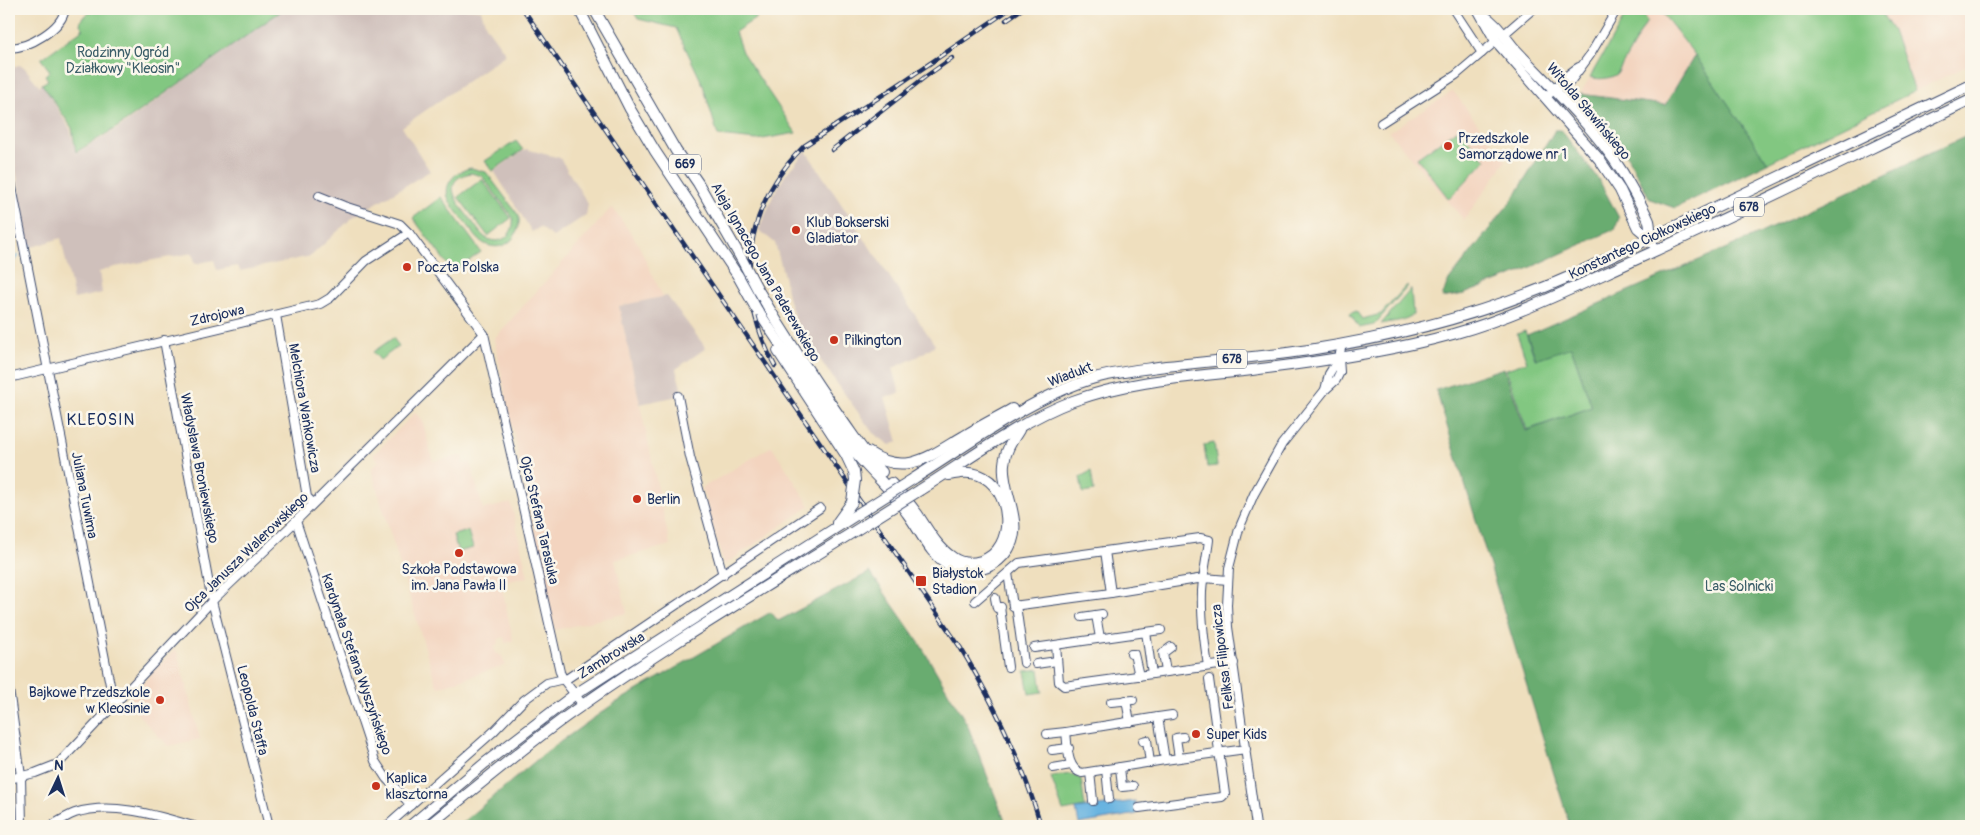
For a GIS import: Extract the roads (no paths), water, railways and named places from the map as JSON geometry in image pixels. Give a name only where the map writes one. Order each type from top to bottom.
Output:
[{"type":"main road","name":"Aleja Ignacego Jana Paderewskiego","points":[[579,9],[630,109],[738,276],[757,310]]},
{"type":"main road","name":"Aleja Ignacego Jana Paderewskiego","points":[[594,9],[786,337],[858,443],[873,463],[901,493],[946,553],[960,562],[971,563],[991,556],[1001,545],[1007,529],[1004,510],[997,488],[986,478],[970,472],[941,477]]},
{"type":"main road","name":"Witolda Sławińskiego","points":[[1480,12],[1490,19],[1500,38],[1608,171],[1620,190],[1638,228],[1650,238]]},
{"type":"main road","name":"Witolda Sławińskiego","points":[[1500,38],[1555,90],[1601,142],[1619,166],[1649,222],[1650,238],[1655,251]]},
{"type":"main road","name":"Konstantego Ciołkowskiego","points":[[1342,344],[1414,329],[1468,315],[1552,285],[1971,85]]},
{"type":"main road","points":[[1958,91],[1967,102]]},
{"type":"main road","name":"Konstantego Ciołkowskiego","points":[[1339,358],[1410,345],[1453,334],[1515,314],[1655,251],[1967,102]]},
{"type":"main road","points":[[1926,107],[1926,121]]},
{"type":"main road","points":[[1552,285],[1556,296]]},
{"type":"main road","points":[[757,310],[853,450],[888,488],[936,554],[950,566],[964,570],[984,568],[996,563],[1010,548],[1015,531],[1015,521],[1006,484],[1004,466],[1010,444],[1021,427]]},
{"type":"main road","points":[[757,310],[771,340],[788,369],[851,463],[856,480],[852,502],[844,516],[821,537]]},
{"type":"main road","name":"Wiadukt","points":[[841,525],[1016,414],[1082,382],[1122,372],[1309,350],[1342,344]]},
{"type":"main road","name":"Wiadukt","points":[[850,534],[1021,427],[1073,401],[1122,387],[1160,380],[1339,358]]},
{"type":"main road","points":[[858,443],[874,456],[884,461],[900,464],[916,462],[932,456],[1028,401],[1048,397]]},
{"type":"main road","name":"Zambrowska","points":[[410,826],[485,763],[574,695],[841,525]]},
{"type":"main road","name":"Zambrowska","points":[[428,826],[541,735],[583,705],[850,534]]},
{"type":"street","points":[[9,48],[18,48],[33,42],[58,24],[62,19],[65,9]]},
{"type":"street","points":[[1453,9],[1482,53]]},
{"type":"street","points":[[1381,122],[1456,76],[1533,9]]},
{"type":"street","points":[[1546,97],[1555,90],[1565,76],[1580,66],[1590,55],[1617,9]]},
{"type":"street","name":"Juliana Tuwima","points":[[9,172],[114,705]]},
{"type":"street","points":[[319,196],[400,224],[409,233],[484,334]]},
{"type":"street","name":"Zdrojowa","points":[[9,378],[320,304],[330,298],[366,262],[409,233]]},
{"type":"street","name":"Melchiora Wańkowicza","points":[[276,314],[307,497],[313,503]]},
{"type":"street","name":"Ojca Janusza Walerowskiego","points":[[9,779],[58,764],[212,600],[296,521],[484,334]]},
{"type":"street","name":"Ojca Stefana Tarasiuka","points":[[484,334],[563,679],[583,705]]},
{"type":"street","name":"Władysława Broniewskiego","points":[[164,340],[212,600]]},
{"type":"street","name":"Feliksa Filipowicza","points":[[1256,826],[1228,627],[1228,580],[1233,547],[1254,494],[1282,444],[1325,390],[1329,374],[1339,358],[1342,344]]},
{"type":"street","points":[[678,396],[690,457],[723,575]]},
{"type":"street","name":"Zambrowska","points":[[387,826],[493,732],[524,700],[541,686],[568,678],[820,508]]},
{"type":"street","name":"Kardynała Stefana Wyszyńskiego","points":[[296,521],[375,761],[386,778],[411,805]]},
{"type":"street","points":[[1208,666],[1203,634],[1204,578],[1211,531]]},
{"type":"street","points":[[975,600],[1022,562],[1200,538],[1209,540]]},
{"type":"street","points":[[1105,551],[1111,593]]},
{"type":"street","points":[[1008,573],[1024,663]]},
{"type":"street","points":[[995,598],[997,608],[1111,593],[1204,578],[1228,580]]},
{"type":"street","name":"Leopolda Staffa","points":[[212,600],[269,826]]},
{"type":"street","points":[[1000,607],[1008,667]]},
{"type":"street","points":[[1082,617],[1099,614],[1100,638]]},
{"type":"street","points":[[1034,648],[1161,630]]},
{"type":"street","points":[[1146,632],[1152,674]]},
{"type":"street","points":[[1056,645],[1060,682],[1064,686],[1234,663]]},
{"type":"street","points":[[1166,672],[1163,653],[1171,647]]},
{"type":"street","points":[[1131,654],[1134,654],[1138,676]]},
{"type":"street","points":[[1036,664],[1057,661]]},
{"type":"street","points":[[1139,808],[1222,797],[1225,794],[1209,679]]},
{"type":"street","points":[[9,689],[21,776],[22,826]]},
{"type":"street","points":[[1111,702],[1130,700],[1130,722]]},
{"type":"street","points":[[1047,734],[1172,715]]},
{"type":"street","points":[[1158,717],[1165,760]]},
{"type":"street","points":[[1066,732],[1071,766],[1077,772],[1090,772],[1246,748]]},
{"type":"street","points":[[1179,758],[1176,738],[1183,737]]},
{"type":"street","points":[[1143,741],[1147,740],[1150,763]]},
{"type":"street","points":[[1052,750],[1069,748]]},
{"type":"street","points":[[1053,768],[1071,766]]},
{"type":"street","points":[[1120,767],[1122,787],[1133,786]]},
{"type":"street","points":[[1106,769],[1109,799]]},
{"type":"street","points":[[1090,772],[1093,801]]},
{"type":"street","points":[[51,826],[76,813],[108,809],[131,811],[194,826]]},
{"type":"water","points":[[1135,801],[1137,814],[1079,824],[1076,809]]},
{"type":"waterway","points":[[9,265],[18,256]]},
{"type":"railway","points":[[523,9],[960,647],[996,712],[1016,756],[1026,779],[1041,826]]},
{"type":"railway","points":[[775,366],[762,337],[754,308],[750,279],[751,251],[757,223],[768,196],[783,170],[804,146],[1010,9]]},
{"type":"railway","points":[[1006,20],[1022,9]]},
{"type":"railway","points":[[832,150],[952,58]]},
{"type":"place","name":"Przedszkole Samorządowe nr 1","points":[[1448,146]]},
{"type":"place","name":"Klub Bokserski Gladiator","points":[[796,230]]},
{"type":"place","name":"Poczta Polska","points":[[407,267]]},
{"type":"place","name":"Pilkington","points":[[834,340]]},
{"type":"place","name":"Berlin","points":[[637,499]]},
{"type":"place","name":"Szkoła Podstawowa im. Jana Pawła II","points":[[459,553]]},
{"type":"place","name":"Białystok Stadion","points":[[921,581]]},
{"type":"place","name":"Bajkowe Przedszkole w Kleosinie","points":[[160,700]]},
{"type":"place","name":"Super Kids","points":[[1196,734]]},
{"type":"place","name":"Kaplica klasztorna","points":[[376,786]]},
{"type":"district","name":"KLEOSIN","points":[[101,419]]},
{"type":"park label","name":"Rodzinny Ogród Działkowy \"Kleosin\"","points":[[123,60]]},
{"type":"park label","name":"Las Solnicki","points":[[1739,586]]}]
